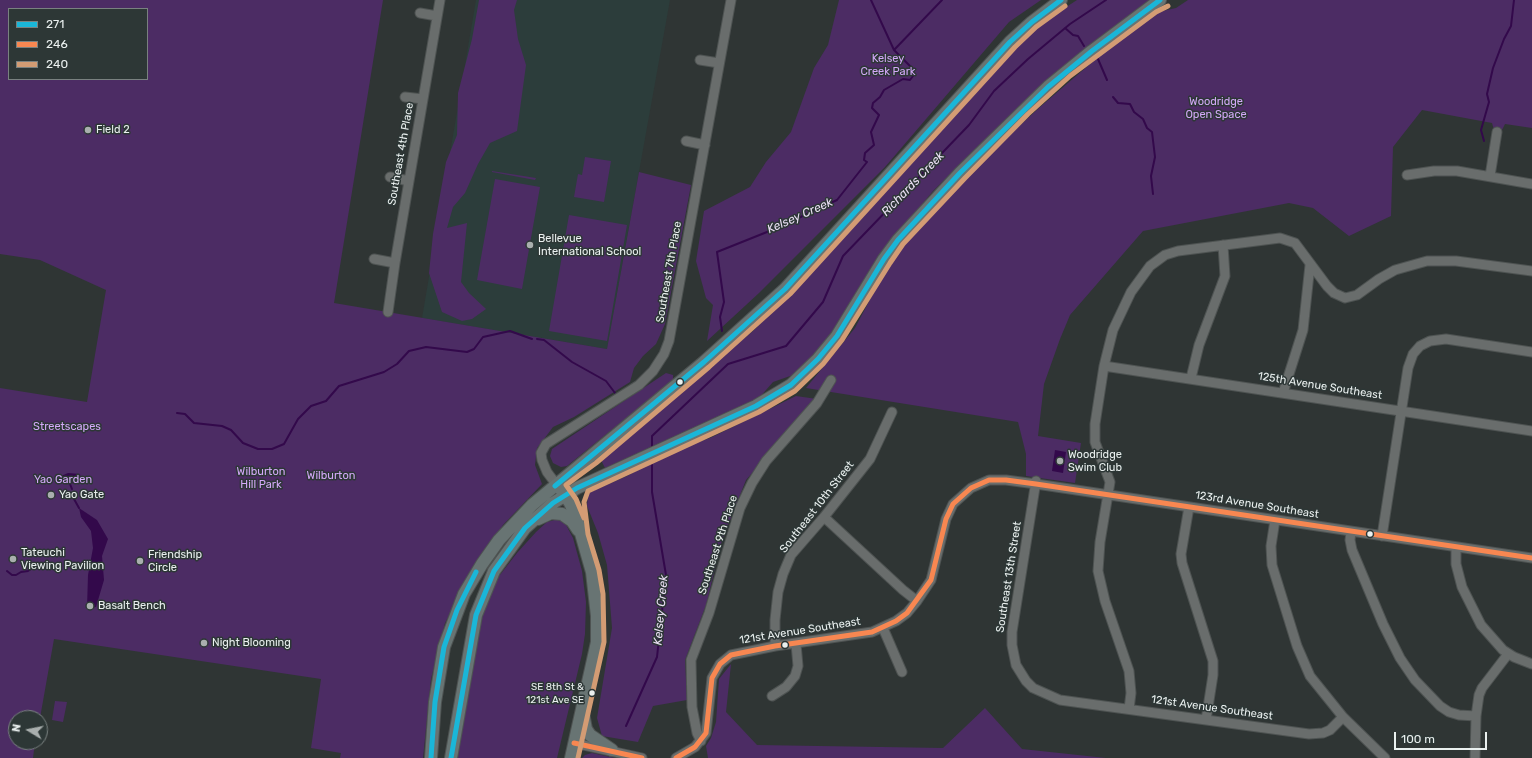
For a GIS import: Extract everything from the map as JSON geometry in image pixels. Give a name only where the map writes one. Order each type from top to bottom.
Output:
[{"type":"main road","points":[[431,758],[439,672],[444,647],[457,610],[474,576],[495,546],[522,516],[556,484],[591,458],[710,358],[785,289],[1010,42],[1032,22],[1061,0]]},
{"type":"main road","points":[[451,758],[472,630],[481,600],[487,584],[503,556],[525,528],[565,495],[586,483],[756,406],[791,385],[818,359],[837,336],[884,259],[898,240],[960,173],[1048,87],[1092,51],[1156,3],[1165,0]]},
{"type":"main road","points":[[581,534],[577,497],[579,491],[586,483]]},
{"type":"main road","points":[[556,484],[565,495],[573,509],[581,534],[592,572],[597,616],[597,642],[571,758]]},
{"type":"main road","points":[[532,522],[551,513],[562,514],[572,521],[581,534]]},
{"type":"main road","points":[[582,710],[586,728],[590,735],[612,750]]},
{"type":"street","name":"Southeast 4th Place","points":[[388,312],[440,0]]},
{"type":"street","name":"Southeast 7th Place","points":[[556,484],[547,472],[542,460],[541,453],[546,444],[639,385],[653,371],[664,354],[669,341],[731,0]]},
{"type":"street","points":[[420,13],[437,16]]},
{"type":"street","points":[[700,60],[719,63]]},
{"type":"street","points":[[406,97],[423,100]]},
{"type":"street","points":[[1490,176],[1497,132]]},
{"type":"street","points":[[686,141],[704,145]]},
{"type":"street","points":[[1407,175],[1446,170],[1532,184]]},
{"type":"street","points":[[390,177],[409,181]]},
{"type":"street","points":[[1128,709],[1131,693],[1129,671],[1105,602],[1098,571],[1100,542],[1108,495],[1109,476],[1098,450],[1094,433],[1109,340],[1117,318],[1131,292],[1150,266],[1164,256],[1190,249],[1272,238],[1286,238],[1299,247],[1310,265],[1334,293],[1345,298],[1357,295],[1379,279],[1395,270],[1427,261],[1456,261],[1532,271]]},
{"type":"street","points":[[1191,378],[1199,345],[1225,276],[1224,245]]},
{"type":"street","points":[[374,259],[395,263]]},
{"type":"street","points":[[1283,392],[1303,330],[1310,265]]},
{"type":"street","points":[[1382,536],[1408,368],[1413,354],[1420,346],[1430,341],[1446,339],[1532,352]]},
{"type":"street","name":"125th Avenue Southeast","points":[[1104,366],[1532,431]]},
{"type":"street","name":"Southeast 9th Place","points":[[701,741],[697,733],[692,708],[691,660],[709,613],[740,508],[752,483],[766,461],[817,403],[831,380]]},
{"type":"street","name":"Southeast 10th Street","points":[[775,646],[776,607],[783,574],[791,555],[824,517],[870,459],[892,412]]},
{"type":"street","name":"123rd Avenue Southeast","points":[[979,484],[998,479],[1036,482],[1108,495],[1456,548],[1532,558]]},
{"type":"street","name":"Southeast 13th Street","points":[[1021,675],[1013,656],[1012,632],[1036,482]]},
{"type":"street","name":"121st Avenue Southeast","points":[[701,741],[708,726],[710,685],[715,670],[731,655],[775,646],[860,634],[883,628],[896,621],[917,601],[931,580],[949,511],[965,493],[979,484]]},
{"type":"street","points":[[1189,507],[1181,554],[1182,563],[1213,661],[1213,675],[1206,720]]},
{"type":"street","points":[[824,517],[903,590],[917,601]]},
{"type":"street","points":[[1275,520],[1271,546],[1272,561],[1297,646],[1310,676],[1343,717],[1385,758]]},
{"type":"street","points":[[1351,532],[1350,540],[1352,550],[1383,624],[1400,658],[1415,680],[1440,706],[1449,712],[1459,715],[1476,716]]},
{"type":"street","points":[[1456,548],[1456,564],[1467,600],[1490,637],[1508,654],[1532,664]]},
{"type":"street","points":[[883,628],[902,672]]},
{"type":"street","points":[[772,696],[786,687],[795,676],[798,666],[796,644]]},
{"type":"street","points":[[1475,758],[1476,716],[1482,688],[1508,654]]},
{"type":"street","name":"121st Avenue Southeast","points":[[1021,675],[1033,688],[1060,700],[1206,720],[1317,734],[1330,730],[1343,717]]},
{"type":"street","points":[[676,758],[688,752],[701,741]]},
{"type":"street","points":[[574,743],[612,750],[642,758]]},
{"type":"shaded area","name":"Bellevue International School","points":[[476,0],[670,0],[607,349],[422,318]]},
{"type":"shaded area","points":[[1055,450],[1066,452],[1063,473],[1052,471]]},
{"type":"shaded area","points":[[68,473],[80,474],[81,479],[77,484],[64,482],[61,476]]},
{"type":"shaded area","points":[[79,508],[97,520],[108,539],[102,556],[104,580],[96,607],[87,608],[88,575],[93,548],[91,531],[81,517]]},
{"type":"green space","name":"Wilburton Hill Park","points":[[0,0],[383,0],[334,303],[607,349],[639,172],[691,185],[665,324],[656,344],[643,356],[634,368],[630,382],[574,417],[553,427],[537,448],[535,465],[542,484],[503,525],[467,581],[445,623],[431,679],[423,758],[340,758],[341,753],[311,748],[321,679],[54,639],[41,710],[8,710],[8,750],[34,750],[33,758],[0,758],[0,388],[87,402],[106,290],[40,260],[0,254]]},
{"type":"green space","points":[[479,0],[517,0],[514,10],[518,39],[526,65],[517,131],[490,143],[478,164],[465,193],[453,207],[447,228],[467,223],[461,282],[469,293],[486,309],[472,319],[462,321],[442,312],[429,273],[433,234],[446,162],[457,135],[458,93],[472,39]]},
{"type":"green space","name":"Kelsey Creek Park","points":[[839,0],[1041,0],[1009,22],[885,167],[759,293],[707,341],[713,305],[706,298],[696,261],[704,211],[750,187],[766,162],[791,132],[814,68],[828,45]]},
{"type":"green space","points":[[1077,0],[1155,0],[1079,54],[1015,110],[933,191],[888,245],[825,343],[793,375],[773,382],[759,398],[605,468],[600,458],[753,331],[798,286],[1012,49],[1045,21]]},
{"type":"green space","name":"Woodridge Open Space","points":[[1188,0],[1532,0],[1532,128],[1505,124],[1501,132],[1494,130],[1492,123],[1422,110],[1393,147],[1391,216],[1349,236],[1313,208],[1289,203],[1143,231],[1070,315],[1044,384],[1038,436],[1081,443],[1075,483],[1026,476],[1026,454],[1018,422],[806,388],[855,328],[886,269],[910,234],[979,163],[1040,107],[1132,28],[1153,13],[1176,8]]},
{"type":"green space","points":[[585,157],[611,161],[604,202],[574,197],[578,174],[582,175]]},
{"type":"green space","points":[[492,171],[536,178],[535,180]]},
{"type":"green space","points":[[495,179],[540,187],[522,289],[477,280]]},
{"type":"green space","points":[[569,215],[627,225],[607,341],[549,331]]},
{"type":"green space","points":[[666,373],[673,375],[673,380],[567,466],[561,467],[553,463],[550,456],[552,449]]},
{"type":"green space","points":[[796,396],[817,399],[746,480],[722,540],[706,605],[685,660],[687,700],[653,706],[638,742],[602,736],[597,718],[612,628],[607,565],[598,533],[587,506],[588,493],[627,476],[668,453],[710,438]]},
{"type":"green space","points":[[558,519],[565,523],[573,538],[582,571],[586,602],[585,634],[582,654],[557,758],[455,758],[477,631],[483,609],[496,580],[517,553],[547,522]]},
{"type":"green space","points":[[731,664],[726,712],[757,745],[943,748],[985,708],[1022,749],[1106,758],[708,758],[706,746],[711,738],[716,722],[719,679]]},
{"type":"green space","points":[[55,701],[67,702],[63,722],[52,720]]},
{"type":"green space","points":[[592,753],[615,758],[582,758],[585,755]]},
{"type":"waterway","points":[[871,0],[894,50]]},
{"type":"waterway","name":"Kelsey Creek","points":[[722,331],[720,317],[724,302],[717,252],[777,228],[837,200],[867,162],[864,160],[865,153],[874,145],[871,132],[879,115],[872,108],[873,103],[880,97],[884,90],[903,79],[910,80],[913,76],[913,69],[894,50],[942,0]]},
{"type":"waterway","name":"Richards Creek","points":[[652,448],[652,436],[728,364],[786,346],[823,302],[843,256],[969,125],[994,91],[1028,59],[1070,24],[1106,0]]},
{"type":"waterway","points":[[1484,141],[1481,130],[1489,102],[1487,94],[1493,68],[1504,39],[1511,26],[1514,0]]},
{"type":"waterway","points":[[1065,28],[1073,35],[1078,36],[1084,46]]},
{"type":"waterway","points":[[1098,59],[1107,80]]},
{"type":"waterway","points":[[1113,97],[1118,103],[1130,104],[1134,112],[1143,119],[1147,128],[1152,132],[1155,157],[1151,176],[1153,194]]},
{"type":"waterway","points":[[177,413],[185,414],[194,423],[222,426],[231,430],[243,443],[258,449],[272,449],[284,444],[298,419],[311,406],[326,401],[339,386],[384,372],[397,364],[409,351],[426,347],[467,352],[474,349],[483,337],[510,331],[532,339]]},
{"type":"waterway","points":[[537,339],[544,340],[572,362],[606,381],[615,393]]},
{"type":"waterway","name":"Kelsey Creek","points":[[626,726],[657,657],[666,575],[652,492],[652,465]]},
{"type":"waterway","points":[[70,484],[72,489]]},
{"type":"waterway","points":[[74,499],[79,508]]},
{"type":"waterway","points":[[7,571],[12,575],[16,575],[21,572],[28,571],[34,567]]},
{"type":"transit line","name":"271","points":[[555,486],[704,362],[785,289],[1010,42],[1032,22],[1061,0]]},
{"type":"transit line","name":"271","points":[[451,758],[476,615],[494,571],[525,528],[553,503],[577,488],[756,406],[791,385],[818,359],[837,336],[884,259],[898,240],[960,173],[1048,87],[1092,51],[1160,0]]},
{"type":"transit line","name":"240","points":[[584,518],[576,499],[566,485],[596,463],[709,367],[790,294],[1015,47],[1036,27],[1065,6]]},
{"type":"transit line","name":"240","points":[[578,758],[604,642],[603,594],[599,570],[588,534],[584,502],[588,491],[759,412],[795,391],[823,364],[842,340],[903,244],[965,178],[1028,114],[1070,76],[1156,12],[1168,6]]},
{"type":"transit line","name":"246","points":[[676,758],[695,747],[706,733],[712,678],[720,664],[731,655],[775,646],[872,632],[896,621],[907,613],[931,580],[946,519],[953,504],[971,488],[989,480],[1006,480],[1036,484],[1532,558]]},
{"type":"transit line","name":"271","points":[[431,758],[435,702],[444,647],[457,610],[476,572]]},
{"type":"transit line","name":"246","points":[[574,743],[642,758]]},
{"type":"place","name":"Field 2","points":[[88,130]]},
{"type":"place","name":"Bellevue International School","points":[[530,245]]},
{"type":"place","name":"Woodridge Swim Club","points":[[1060,461]]},
{"type":"place","name":"Yao Gate","points":[[51,495]]},
{"type":"place","name":"Tateuchi Viewing Pavilion","points":[[13,559]]},
{"type":"place","name":"Friendship Circle","points":[[140,561]]},
{"type":"place","name":"Basalt Bench","points":[[90,606]]},
{"type":"place","name":"Night Blooming","points":[[204,643]]},
{"type":"place","name":"SE 8th St & 121st Ave SE","points":[[592,693]]},
{"type":"park label","name":"Streetscapes","points":[[67,427]]},
{"type":"park label","name":"Wilburton","points":[[331,476]]},
{"type":"park label","name":"Yao Garden","points":[[63,480]]}]
